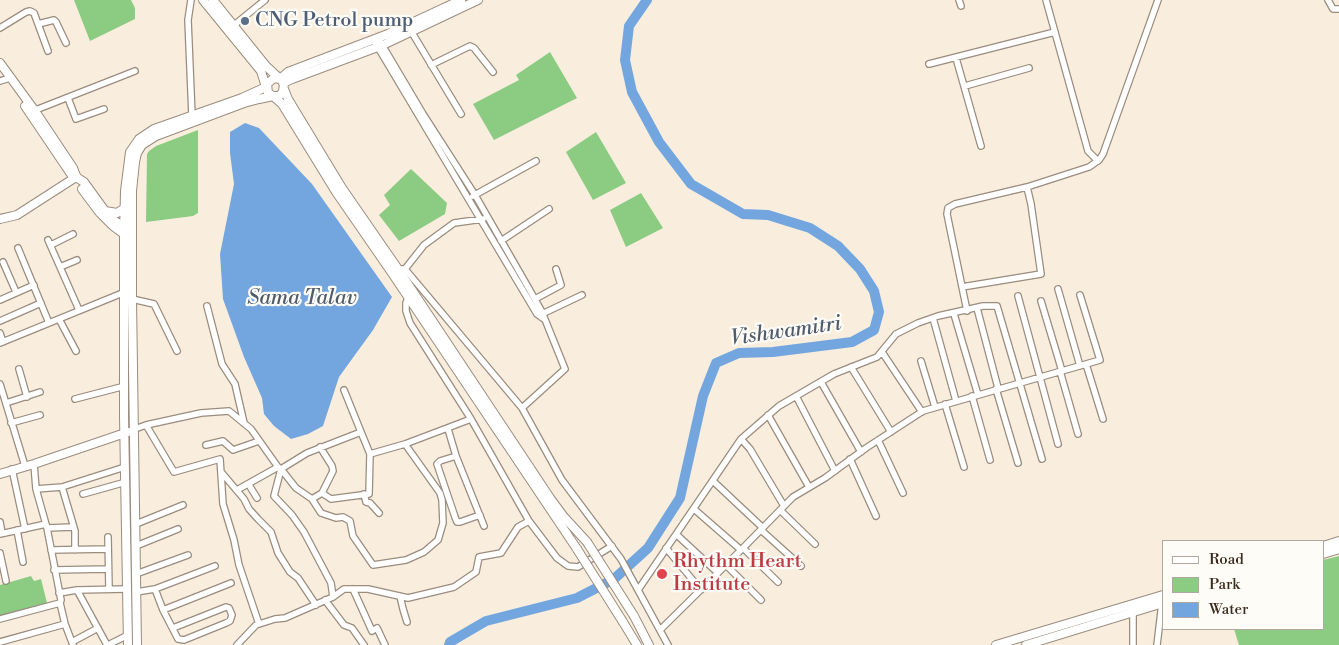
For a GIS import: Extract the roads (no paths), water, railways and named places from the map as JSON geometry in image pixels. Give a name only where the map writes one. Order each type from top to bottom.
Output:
[{"type":"main road","points":[[203,0],[261,71],[268,93],[282,104],[317,154],[408,298],[577,549],[637,645]]},
{"type":"main road","points":[[213,0],[266,66],[283,84],[288,99],[317,154]]},
{"type":"main road","points":[[378,42],[463,2],[478,0]]},
{"type":"main road","points":[[137,645],[136,524],[125,386],[128,231],[134,162],[137,153],[148,140],[165,132],[244,104],[279,96],[288,72],[411,32],[463,2]]},
{"type":"main road","points":[[0,63],[5,80]]},
{"type":"main road","points":[[0,72],[33,112],[80,186],[100,213],[128,231]]},
{"type":"main road","points":[[128,231],[125,208],[128,160],[134,145],[139,139],[154,129],[242,98],[266,87],[271,79],[283,84]]},
{"type":"main road","points":[[76,178],[84,182],[105,210],[128,231]]},
{"type":"main road","points":[[0,219],[17,215],[76,178]]},
{"type":"main road","points":[[334,181],[402,269],[550,498],[564,517],[587,542],[634,616],[649,645]]},
{"type":"main road","points":[[105,210],[117,213],[125,208]]},
{"type":"main road","points":[[128,291],[132,299],[129,432],[125,467],[128,645]]},
{"type":"main road","points":[[0,474],[129,432]]},
{"type":"main road","points":[[127,537],[136,536]]},
{"type":"main road","points":[[1324,546],[1339,541]]},
{"type":"main road","points":[[1324,554],[1339,549]]},
{"type":"main road","points":[[996,645],[1162,595]]},
{"type":"main road","points":[[1026,645],[1162,603]]},
{"type":"street","points":[[191,0],[188,20],[192,116]]},
{"type":"street","points":[[233,26],[265,0]]},
{"type":"street","points":[[1046,0],[1088,150],[1098,162]]},
{"type":"street","points":[[967,311],[947,214],[948,208],[955,204],[1027,187],[1090,167],[1098,162],[1103,154],[1158,0]]},
{"type":"street","points":[[1328,0],[1333,9],[1339,9]]},
{"type":"street","points":[[0,28],[30,11],[34,13],[48,51]]},
{"type":"street","points":[[38,24],[54,20],[66,44]]},
{"type":"street","points":[[411,32],[461,114]]},
{"type":"street","points":[[929,64],[1055,32]]},
{"type":"street","points":[[378,42],[440,146],[475,195],[535,299],[565,369],[522,408]]},
{"type":"street","points":[[431,64],[467,46],[472,46],[493,72]]},
{"type":"street","points":[[956,58],[981,146]]},
{"type":"street","points":[[965,86],[1029,68]]},
{"type":"street","points":[[33,112],[136,71]]},
{"type":"street","points":[[68,98],[76,119],[104,109]]},
{"type":"street","points":[[440,146],[468,198],[537,314],[543,316],[582,295]]},
{"type":"street","points":[[468,198],[536,160]]},
{"type":"street","points":[[962,287],[1041,274],[1027,187]]},
{"type":"street","points":[[501,241],[549,209]]},
{"type":"street","points":[[488,218],[454,223],[424,245],[402,269],[522,408],[562,480],[621,559],[668,645]]},
{"type":"street","points":[[73,234],[50,242],[78,310]]},
{"type":"street","points":[[18,248],[49,323]]},
{"type":"street","points":[[60,267],[77,260]]},
{"type":"street","points":[[3,262],[16,292]]},
{"type":"street","points":[[535,299],[561,285],[556,269]]},
{"type":"street","points":[[0,300],[34,285]]},
{"type":"street","points":[[1058,289],[1103,419]]},
{"type":"street","points":[[0,333],[1,342],[128,291]]},
{"type":"street","points":[[660,630],[793,497],[922,412],[1100,360],[1080,295]]},
{"type":"street","points":[[1018,296],[1058,444]]},
{"type":"street","points":[[408,298],[406,311],[410,323],[470,419],[529,521],[557,558],[573,568],[582,566],[612,546]]},
{"type":"street","points":[[132,299],[154,304],[177,351]]},
{"type":"street","points":[[1041,301],[1078,434]]},
{"type":"street","points":[[0,321],[41,303]]},
{"type":"street","points":[[208,306],[222,364],[235,384],[244,423]]},
{"type":"street","points":[[637,588],[676,535],[741,439],[779,406],[820,382],[876,357],[896,334],[933,318],[984,306],[996,306],[1042,459]]},
{"type":"street","points":[[977,308],[1018,463]]},
{"type":"street","points":[[954,314],[990,460]]},
{"type":"street","points":[[933,318],[956,401]]},
{"type":"street","points":[[59,319],[76,351]]},
{"type":"street","points":[[882,352],[922,412]]},
{"type":"street","points":[[921,361],[935,407]]},
{"type":"street","points":[[851,367],[890,432]]},
{"type":"street","points":[[19,369],[27,397]]},
{"type":"street","points":[[820,382],[861,452]]},
{"type":"street","points":[[0,384],[25,466]]},
{"type":"street","points":[[75,399],[125,386]]},
{"type":"street","points":[[322,493],[331,499],[369,494],[370,454],[344,390]]},
{"type":"street","points":[[6,403],[40,392]]},
{"type":"street","points":[[796,396],[834,471]]},
{"type":"street","points":[[946,404],[964,467]]},
{"type":"street","points":[[129,432],[146,425],[201,414],[229,411],[251,429],[279,468],[296,488],[312,499],[321,513],[336,518],[343,516],[350,521],[353,536],[373,565],[406,560],[424,552],[438,540],[443,523],[440,493],[404,444]]},
{"type":"street","points":[[11,423],[40,414]]},
{"type":"street","points":[[768,416],[809,487]]},
{"type":"street","points":[[370,454],[448,429],[470,419]]},
{"type":"street","points":[[146,425],[174,472],[220,458],[223,504],[234,540],[239,565],[259,624]]},
{"type":"street","points":[[448,429],[456,456],[484,526]]},
{"type":"street","points":[[237,490],[307,453],[361,432]]},
{"type":"street","points":[[741,439],[750,449],[782,508],[815,544]]},
{"type":"street","points":[[878,440],[903,493]]},
{"type":"street","points":[[206,445],[223,441],[233,450],[259,441]]},
{"type":"street","points":[[312,499],[322,493],[333,471],[332,466],[320,448]]},
{"type":"street","points":[[456,456],[437,464],[457,522],[480,515]]},
{"type":"street","points":[[850,459],[876,516]]},
{"type":"street","points":[[34,464],[36,489],[46,526],[60,603],[72,643],[98,628]]},
{"type":"street","points":[[36,489],[62,487],[125,467]]},
{"type":"street","points":[[279,468],[274,496],[292,515],[304,532],[331,583],[333,597]]},
{"type":"street","points":[[12,469],[25,529]]},
{"type":"street","points":[[222,473],[244,498],[249,509],[272,532],[278,553],[290,572],[298,578],[316,605]]},
{"type":"street","points":[[713,481],[801,566]]},
{"type":"street","points":[[83,494],[126,482]]},
{"type":"street","points":[[249,485],[257,498]]},
{"type":"street","points":[[62,487],[73,527],[75,550]]},
{"type":"street","points":[[364,494],[366,502],[370,503],[378,513]]},
{"type":"street","points":[[136,524],[183,505]]},
{"type":"street","points":[[694,509],[778,582]]},
{"type":"street","points":[[237,645],[259,624],[285,618],[333,597],[344,589],[368,590],[408,598],[454,587],[476,572],[479,557],[501,553],[518,527],[529,521]]},
{"type":"street","points":[[0,522],[1,534],[46,526],[73,527]]},
{"type":"street","points":[[17,530],[23,562]]},
{"type":"street","points":[[136,546],[178,530]]},
{"type":"street","points":[[676,535],[718,573]]},
{"type":"street","points":[[108,537],[109,589]]},
{"type":"street","points":[[666,548],[700,590]]},
{"type":"street","points":[[50,550],[108,549]]},
{"type":"street","points":[[0,552],[6,581]]},
{"type":"street","points":[[136,574],[188,555]]},
{"type":"street","points":[[726,565],[761,600]]},
{"type":"street","points":[[136,592],[155,589],[216,566]]},
{"type":"street","points":[[54,570],[108,569]]},
{"type":"street","points":[[163,610],[231,583]]},
{"type":"street","points":[[59,594],[77,590],[128,589]]},
{"type":"street","points":[[155,589],[163,610],[178,639],[184,640],[226,623],[232,615],[229,608],[226,607],[173,628]]},
{"type":"street","points":[[77,590],[107,645],[128,635]]},
{"type":"street","points":[[353,590],[372,630],[377,628],[385,645]]},
{"type":"street","points":[[400,596],[408,622]]},
{"type":"street","points":[[325,600],[344,625],[352,628],[364,645]]},
{"type":"street","points":[[0,619],[60,603]]},
{"type":"street","points":[[1157,645],[1162,603]]},
{"type":"street","points":[[1133,645],[1134,612]]},
{"type":"street","points":[[0,642],[65,624]]},
{"type":"water","name":"Sama Talav","points":[[245,123],[259,128],[312,184],[392,297],[373,330],[339,377],[323,426],[308,434],[291,439],[274,426],[264,414],[262,398],[244,357],[223,299],[220,254],[234,184],[230,153],[230,132]]},
{"type":"waterway","name":"Vishwamitri","points":[[449,645],[450,642],[486,621],[577,598],[614,579],[648,548],[680,498],[703,396],[716,363],[739,353],[773,352],[852,342],[874,330],[879,312],[874,291],[860,269],[838,246],[810,228],[768,215],[743,214],[691,184],[659,142],[632,92],[625,60],[629,26],[647,0]]},
{"type":"place","name":"CNG Petrol pump","points":[[245,21]]},
{"type":"place","name":"Rhythm Heart Institute","points":[[662,574]]}]
